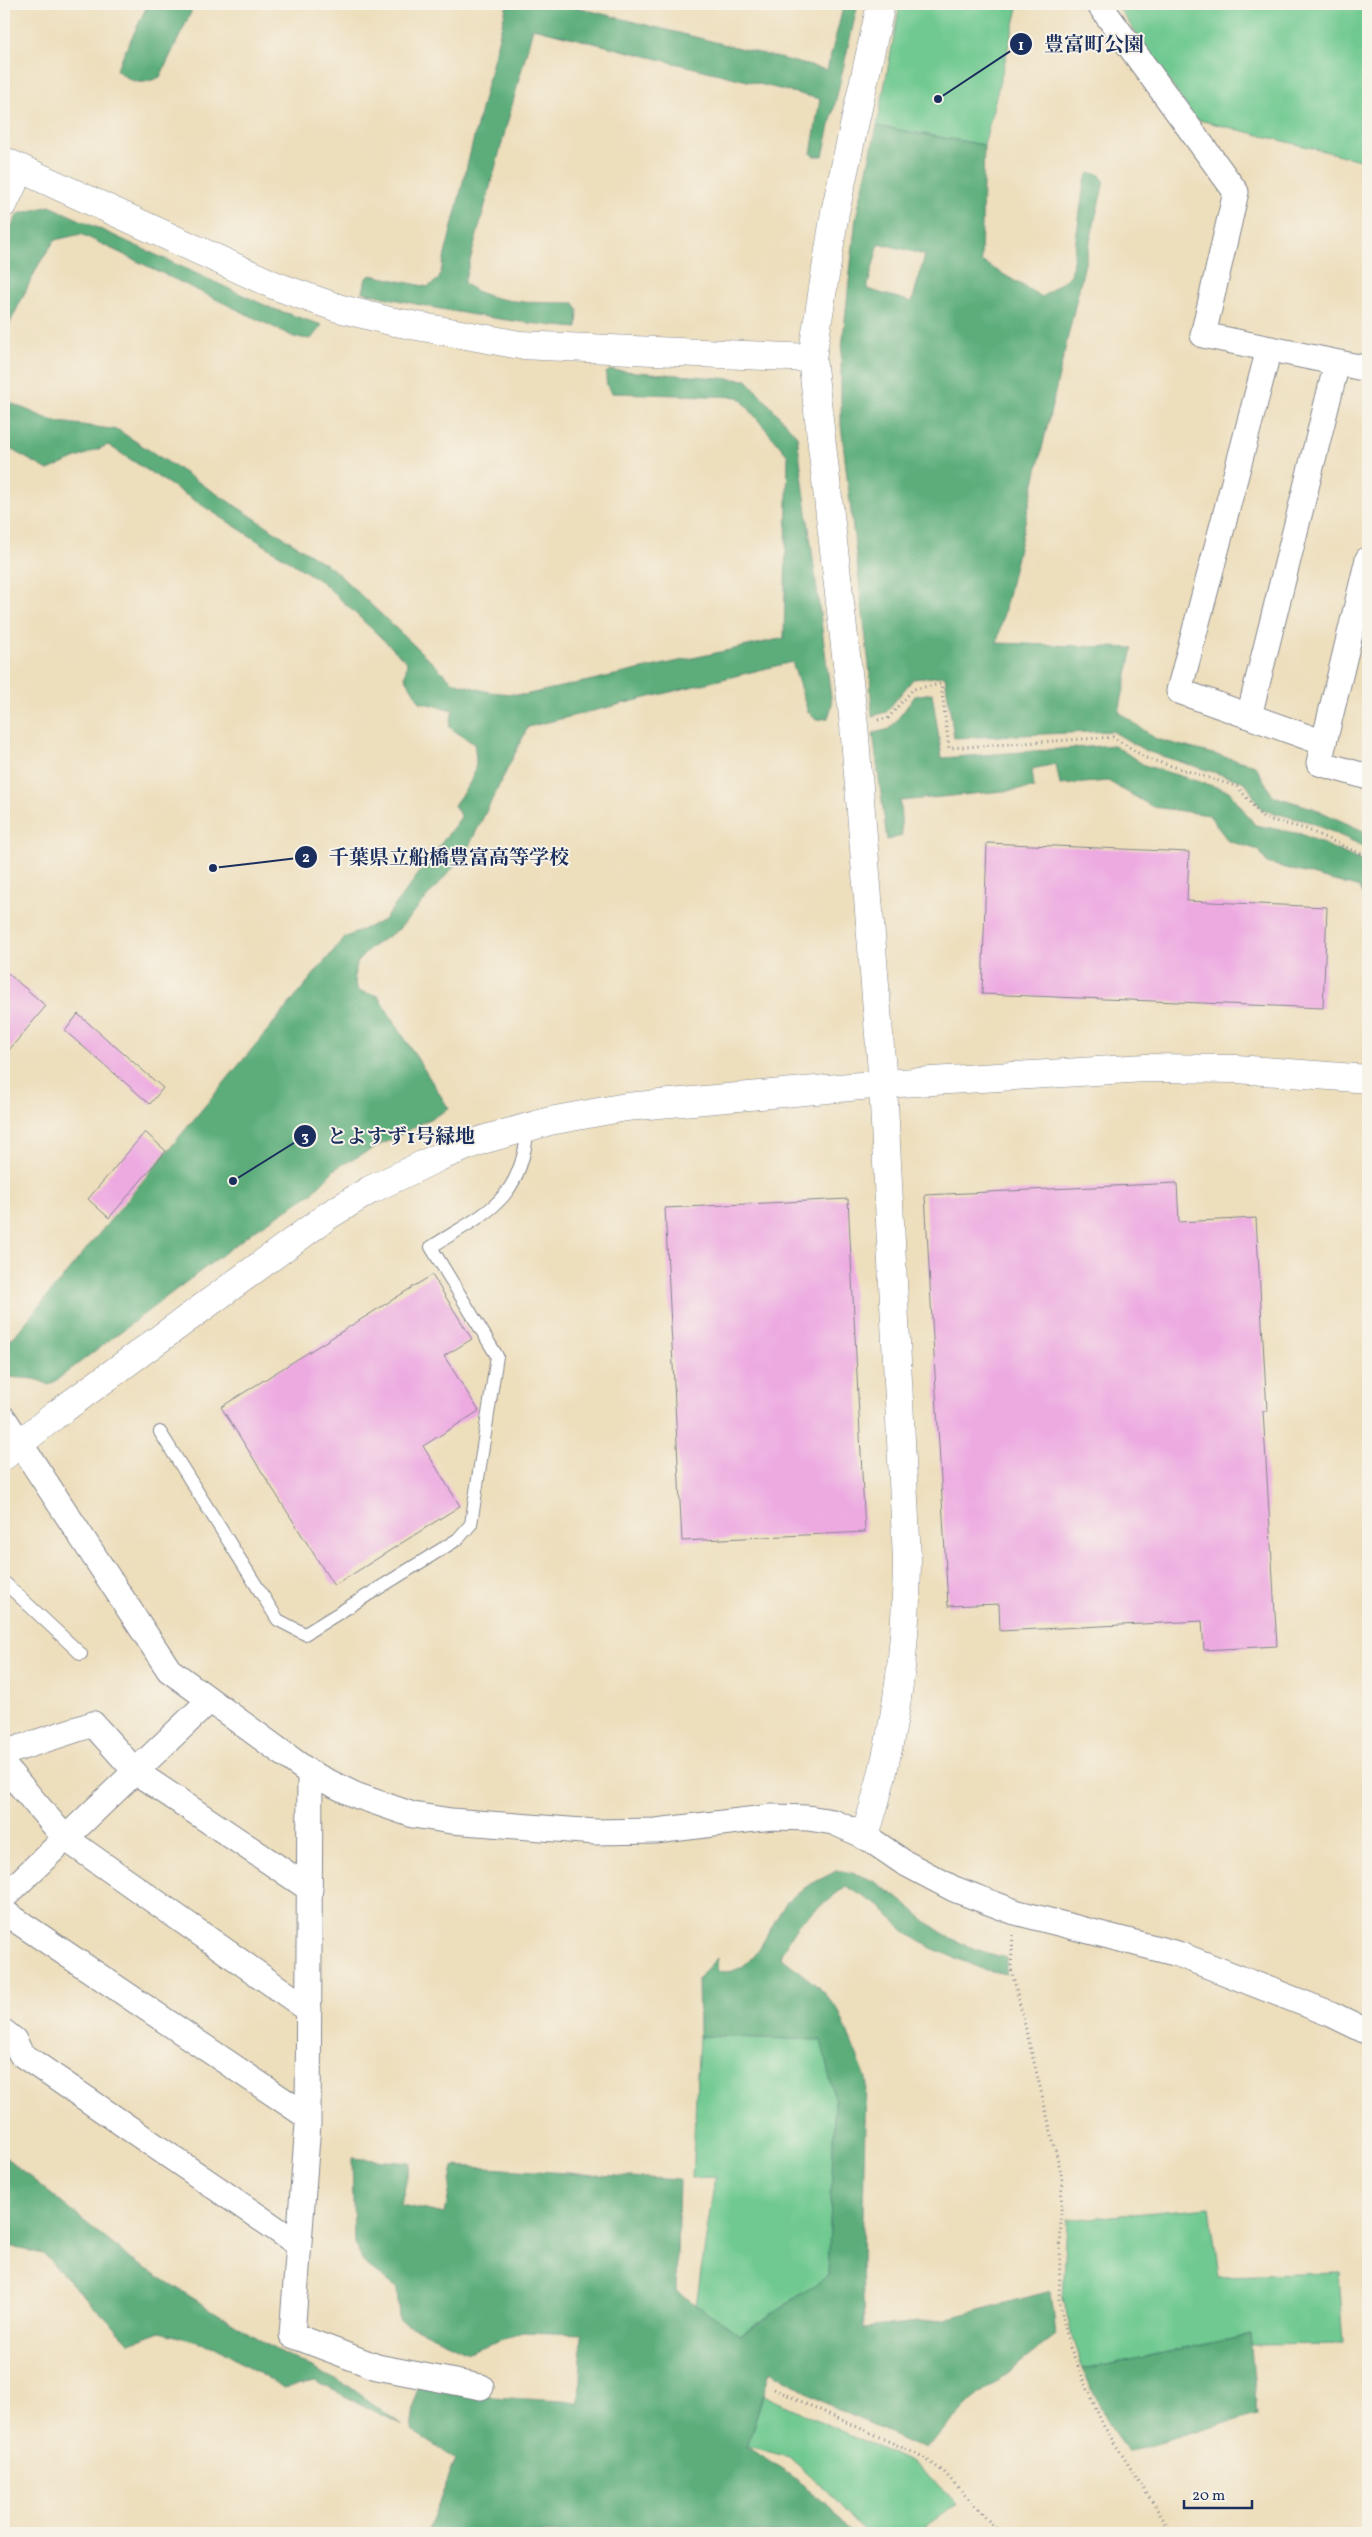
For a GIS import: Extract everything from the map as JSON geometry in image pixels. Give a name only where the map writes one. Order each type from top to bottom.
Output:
[{"type":"street","points":[[865,1836],[893,1733],[902,1675],[906,1619],[907,1559],[883,1084],[854,725],[812,358],[835,212],[881,4]]},
{"type":"street","points":[[1099,4],[1236,192],[1203,336],[1368,369]]},
{"type":"street","points":[[4,203],[12,165],[276,286],[338,308],[390,321],[520,345],[812,358]]},
{"type":"street","points":[[1269,349],[1179,692],[1324,743]]},
{"type":"street","points":[[1249,716],[1337,363]]},
{"type":"street","points":[[1368,559],[1319,763],[1368,777]]},
{"type":"street","points":[[12,1450],[54,1416],[329,1215],[370,1190],[439,1157],[482,1140],[528,1127],[583,1114],[626,1107],[883,1084],[1145,1068],[1237,1069],[1368,1079]]},
{"type":"street","points":[[4,1419],[12,1450],[169,1670],[310,1774],[384,1806],[413,1815],[451,1821],[595,1832],[656,1832],[772,1817],[808,1818],[833,1822],[865,1836],[904,1862],[954,1889],[1015,1912],[1178,1954],[1331,2014],[1368,2032]]},
{"type":"street","points":[[4,1898],[209,1701]]},
{"type":"street","points":[[4,1753],[93,1724],[136,1772],[310,1889]]},
{"type":"street","points":[[4,1766],[65,1838],[309,2010]]},
{"type":"street","points":[[310,1774],[308,2117],[292,2335],[377,2367],[481,2388]]},
{"type":"street","points":[[4,1912],[308,2117]]},
{"type":"street","points":[[4,2032],[14,2040],[21,2054],[298,2244]]},
{"type":"lane","points":[[160,1432],[278,1620],[306,1634],[458,1539],[471,1524],[497,1356],[431,1247],[494,1208],[515,1182],[526,1149],[528,1127]]},
{"type":"lane","points":[[5,1584],[81,1654]]},
{"type":"path","points":[[874,721],[888,718],[914,689],[941,684],[949,748],[1113,737],[1146,758],[1238,787],[1263,818],[1306,828],[1368,857]]},
{"type":"path","points":[[1015,1912],[1011,1968],[1062,2177],[1059,2300],[1068,2345],[1103,2425],[1172,2533]]},
{"type":"path","points":[[774,2389],[923,2457],[944,2472],[1000,2533]]},
{"type":"green space","points":[[148,4],[195,4],[160,77],[147,82],[137,82],[116,70]]},
{"type":"green space","points":[[507,4],[563,4],[827,70],[844,4],[858,4],[823,156],[813,156],[811,154],[820,99],[533,28],[464,283],[488,296],[502,299],[574,303],[578,310],[577,328],[469,314],[363,292],[366,278],[371,275],[428,287],[439,279]]},
{"type":"green space","points":[[900,4],[1019,4],[984,145],[877,126]]},
{"type":"green space","points":[[1116,4],[1368,4],[1368,162],[1195,119]]},
{"type":"green space","points":[[877,126],[984,145],[981,261],[1042,297],[1071,275],[1084,183],[1089,173],[1099,174],[1104,181],[997,643],[1133,648],[1119,712],[1156,739],[1255,765],[1273,796],[1313,808],[1368,833],[1368,848],[1310,822],[1262,810],[1245,782],[1146,751],[1112,731],[954,738],[945,676],[913,679],[886,712],[872,716],[870,674],[841,425],[841,357],[856,217]],"holes":[[[879,243],[925,255],[912,302],[867,289]]]},
{"type":"green space","points":[[50,206],[271,308],[322,325],[311,339],[294,337],[81,234],[55,240],[39,264],[4,335],[4,241],[18,214]]},
{"type":"green space","points":[[610,370],[747,380],[797,436],[832,705],[828,718],[816,720],[808,712],[792,662],[528,727],[465,854],[399,929],[370,948],[358,961],[354,976],[358,991],[378,996],[449,1109],[336,1168],[311,1194],[255,1230],[50,1385],[35,1379],[5,1377],[4,1334],[11,1340],[344,938],[384,920],[461,817],[454,805],[473,777],[476,754],[474,744],[449,727],[453,710],[420,702],[405,677],[407,662],[322,582],[108,445],[48,470],[10,449],[4,448],[4,400],[53,421],[118,430],[333,569],[453,682],[489,692],[524,695],[784,638],[788,456],[739,397],[612,393],[606,382],[606,373]]},
{"type":"green space","points":[[932,693],[942,758],[1114,745],[1144,765],[1229,791],[1255,825],[1301,834],[1368,864],[1368,909],[1360,888],[1267,863],[1259,850],[1228,841],[1209,815],[1153,807],[1108,781],[1060,785],[1056,764],[1032,769],[1034,788],[900,801],[902,836],[887,840],[873,733],[890,729],[915,696]]},
{"type":"green space","points":[[836,1871],[852,1873],[879,1885],[948,1937],[972,1948],[1006,1958],[1006,1974],[982,1969],[931,1948],[905,1932],[881,1907],[846,1886],[799,1923],[780,1956],[817,1986],[838,2009],[866,2078],[862,2262],[864,2328],[945,2319],[1051,2291],[1056,2335],[973,2400],[925,2449],[835,2408],[770,2371],[747,2447],[790,2475],[825,2502],[851,2533],[427,2533],[456,2459],[411,2430],[417,2385],[475,2396],[579,2402],[582,2334],[523,2332],[468,2352],[399,2320],[397,2288],[364,2263],[354,2244],[352,2158],[410,2163],[401,2205],[445,2214],[454,2166],[679,2180],[676,2291],[741,2335],[828,2276],[835,2100],[821,2040],[699,2036],[698,1978],[717,1958],[717,1971],[731,1971],[742,1966],[752,1958],[760,1947],[790,1899],[806,1887]]},
{"type":"green space","points":[[699,2036],[822,2040],[835,2100],[828,2276],[740,2335],[696,2305],[715,2177],[692,2178]]},
{"type":"green space","points":[[4,2156],[132,2260],[276,2350],[350,2387],[402,2425],[315,2381],[284,2388],[215,2347],[161,2332],[130,2343],[43,2254],[4,2245]]},
{"type":"green space","points":[[1210,2207],[1219,2276],[1339,2273],[1344,2344],[1251,2345],[1250,2335],[1083,2370],[1074,2344],[1063,2298],[1067,2220]]},
{"type":"green space","points":[[1250,2335],[1257,2414],[1128,2452],[1107,2422],[1083,2370]]},
{"type":"green space","points":[[763,2395],[914,2464],[958,2503],[916,2533],[865,2533],[828,2492],[789,2457],[747,2446]]},
{"type":"building","points":[[987,843],[1189,852],[1187,901],[1327,907],[1323,1008],[982,994]]},
{"type":"building","points":[[4,970],[46,1006],[4,1056]]},
{"type":"building","points":[[78,1014],[163,1088],[150,1104],[65,1031]]},
{"type":"building","points":[[145,1132],[166,1151],[109,1218],[88,1199]]},
{"type":"building","points":[[1177,1183],[1179,1222],[1256,1218],[1267,1411],[1263,1411],[1277,1646],[1204,1650],[1202,1621],[1000,1631],[999,1604],[948,1606],[925,1195]]},
{"type":"building","points":[[848,1199],[865,1532],[682,1541],[665,1208]]},
{"type":"building","points":[[432,1275],[472,1339],[444,1356],[479,1411],[423,1446],[460,1506],[334,1586],[221,1407]]},
{"type":"place","name":"豊富町公園","points":[[938,99]]},
{"type":"place","name":"千葉県立船橋豊富高等学校","points":[[213,868]]},
{"type":"place","name":"とよすず1号緑地","points":[[233,1181]]}]
